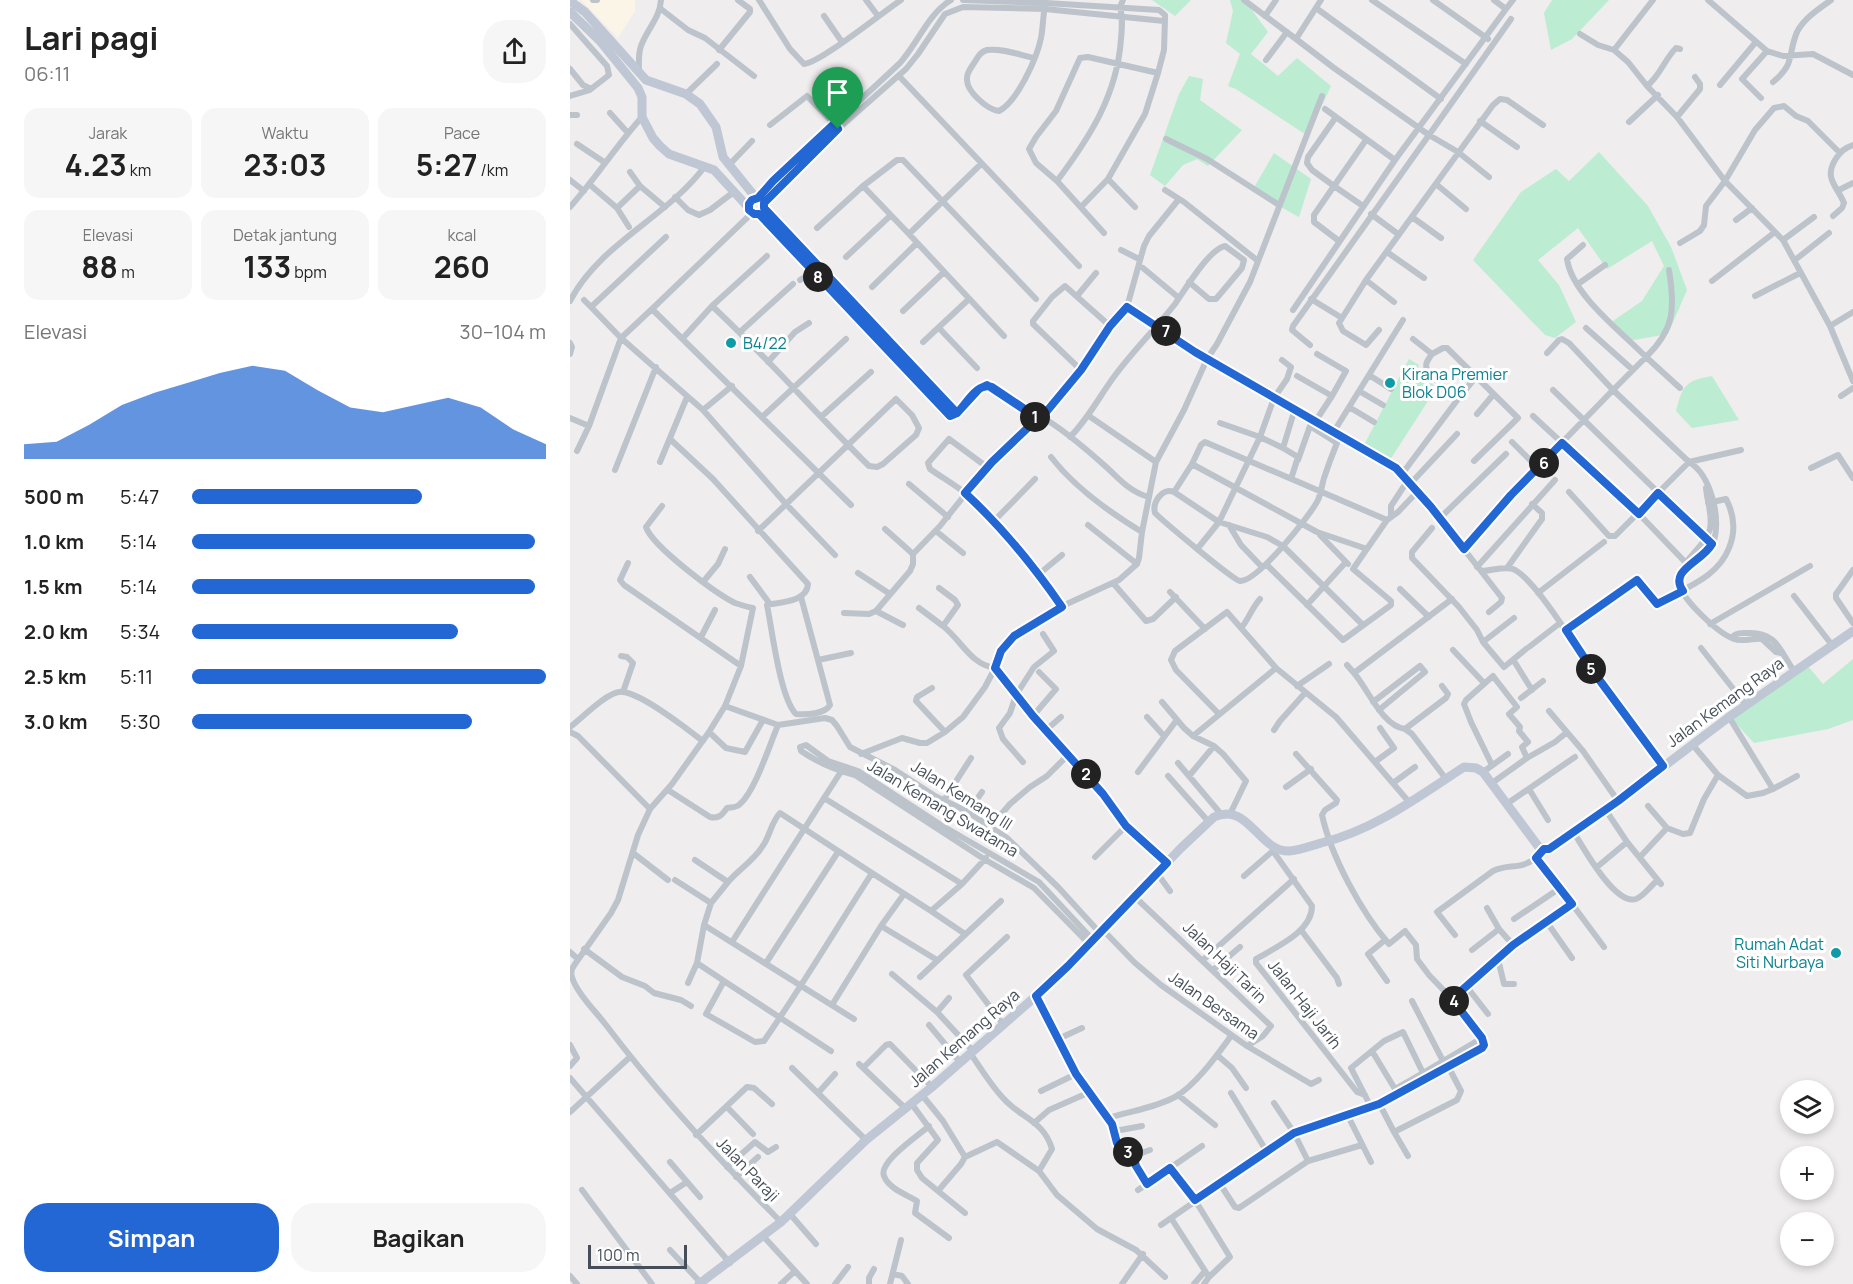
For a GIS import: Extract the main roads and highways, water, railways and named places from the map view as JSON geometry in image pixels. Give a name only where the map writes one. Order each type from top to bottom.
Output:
[{"type":"place","name":"B4/22","points":[[731,343]]},
{"type":"place","name":"Kirana Premier Blok D06","points":[[1390,383]]},
{"type":"place","name":"Rumah Adat Siti Nurbaya","points":[[1836,953]]}]
